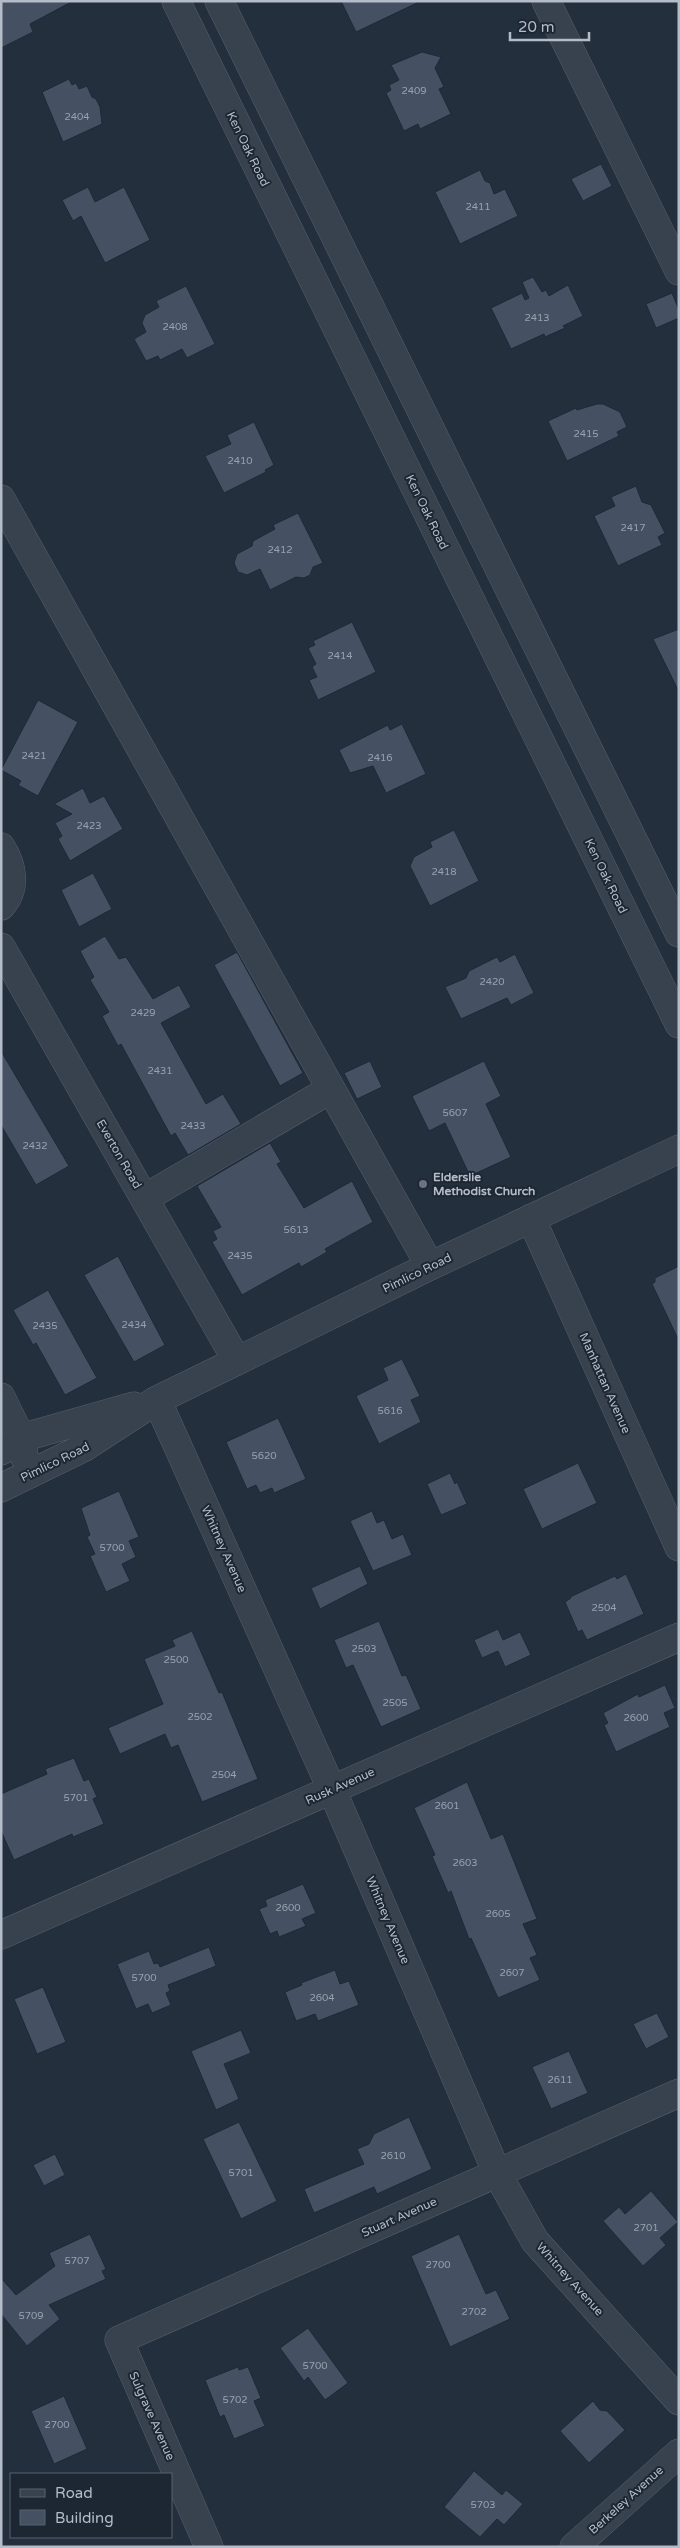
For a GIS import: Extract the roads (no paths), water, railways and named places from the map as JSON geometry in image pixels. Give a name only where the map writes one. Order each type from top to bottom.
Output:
[{"type":"street","name":"Ken Oak Road","points":[[176,1],[679,1024]]},
{"type":"street","points":[[219,1],[679,933]]},
{"type":"street","points":[[546,1],[679,271]]},
{"type":"street","points":[[1,499],[430,1266]]},
{"type":"street","points":[[1,847],[10,861],[12,882],[7,899],[1,906]]},
{"type":"street","name":"Everton Road","points":[[1,947],[237,1361]]},
{"type":"street","points":[[144,1198],[331,1089]]},
{"type":"street","name":"Pimlico Road","points":[[1,1488],[97,1441],[157,1400],[430,1266],[679,1149]]},
{"type":"street","name":"Manhattan Avenue","points":[[531,1218],[679,1547]]},
{"type":"street","points":[[1,1397],[11,1445],[27,1475]]},
{"type":"street","name":"Pimlico Road","points":[[11,1445],[157,1400]]},
{"type":"street","name":"Whitney Avenue","points":[[157,1400],[332,1790],[497,2173],[535,2241],[679,2401]]},
{"type":"street","name":"Rusk Avenue","points":[[1,1936],[679,1637]]},
{"type":"street","name":"Stuart Avenue","points":[[119,2340],[679,2093]]},
{"type":"street","name":"Sulgrave Avenue","points":[[119,2340],[209,2547]]},
{"type":"street","name":"Berkeley Avenue","points":[[574,2547],[679,2453]]},
{"type":"place","name":"Elderslie Methodist Church","points":[[423,1184]]}]
